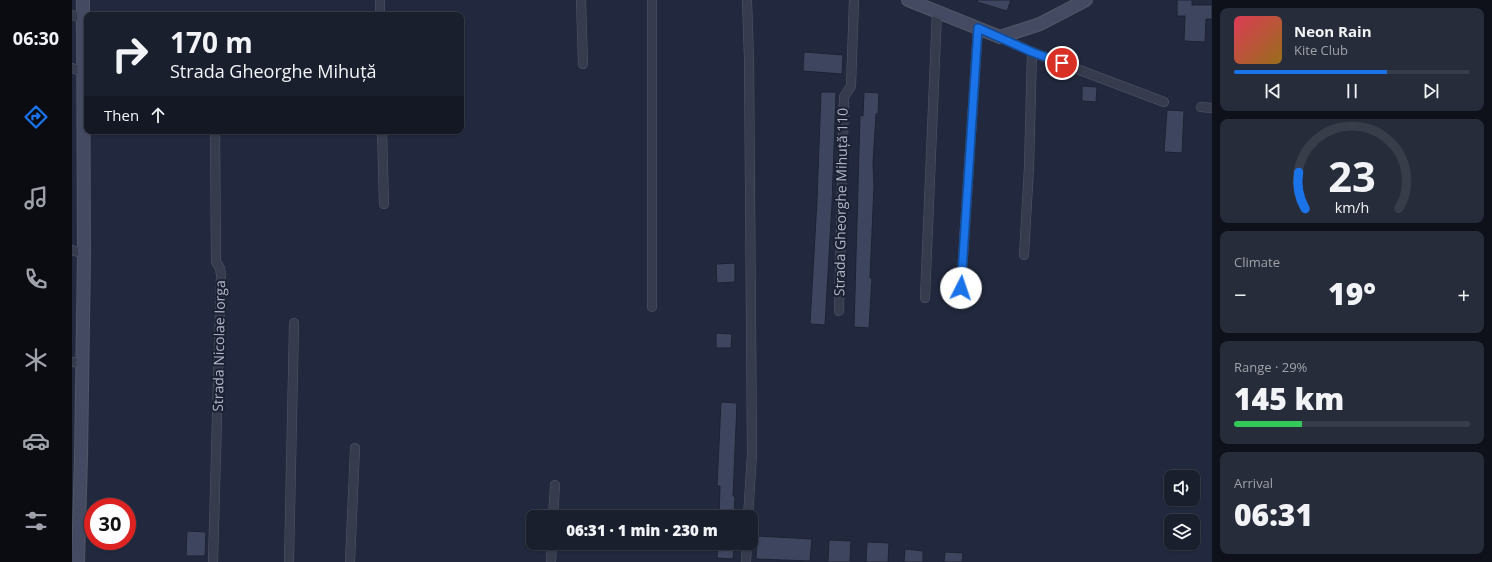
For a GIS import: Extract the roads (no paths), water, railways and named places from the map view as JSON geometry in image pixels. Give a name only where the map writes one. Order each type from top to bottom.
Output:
[{"type":"street","points":[[78,562],[75,540],[77,362],[84,254],[78,70],[78,17],[83,0]]},
{"type":"street","points":[[380,0],[380,12]]},
{"type":"street","points":[[581,0],[583,64]]},
{"type":"street","points":[[652,0],[652,307]]},
{"type":"street","points":[[746,0],[749,67],[752,446],[748,510]]},
{"type":"street","name":"Strada Gheorghe Mihuță 110","points":[[839,311],[844,97],[851,86],[854,0]]},
{"type":"street","points":[[908,0],[1000,37],[1032,52],[1164,102]]},
{"type":"street","points":[[1000,37],[1040,24],[1086,0]]},
{"type":"street","points":[[925,298],[937,11]]},
{"type":"street","points":[[961,288],[978,28]]},
{"type":"street","points":[[1024,255],[1029,167],[1032,52]]},
{"type":"street","points":[[1201,107],[1212,108]]},
{"type":"street","name":"Strada Nicolae Iorga","points":[[213,562],[221,276],[220,268],[216,262],[215,134]]},
{"type":"street","points":[[382,134],[384,204]]},
{"type":"street","points":[[72,250],[84,254]]},
{"type":"street","points":[[289,562],[294,323]]},
{"type":"street","points":[[350,562],[355,448]]},
{"type":"street","points":[[553,510],[555,484]]},
{"type":"street","points":[[551,562],[552,550]]},
{"type":"street","points":[[747,550],[746,562],[754,562]]}]
